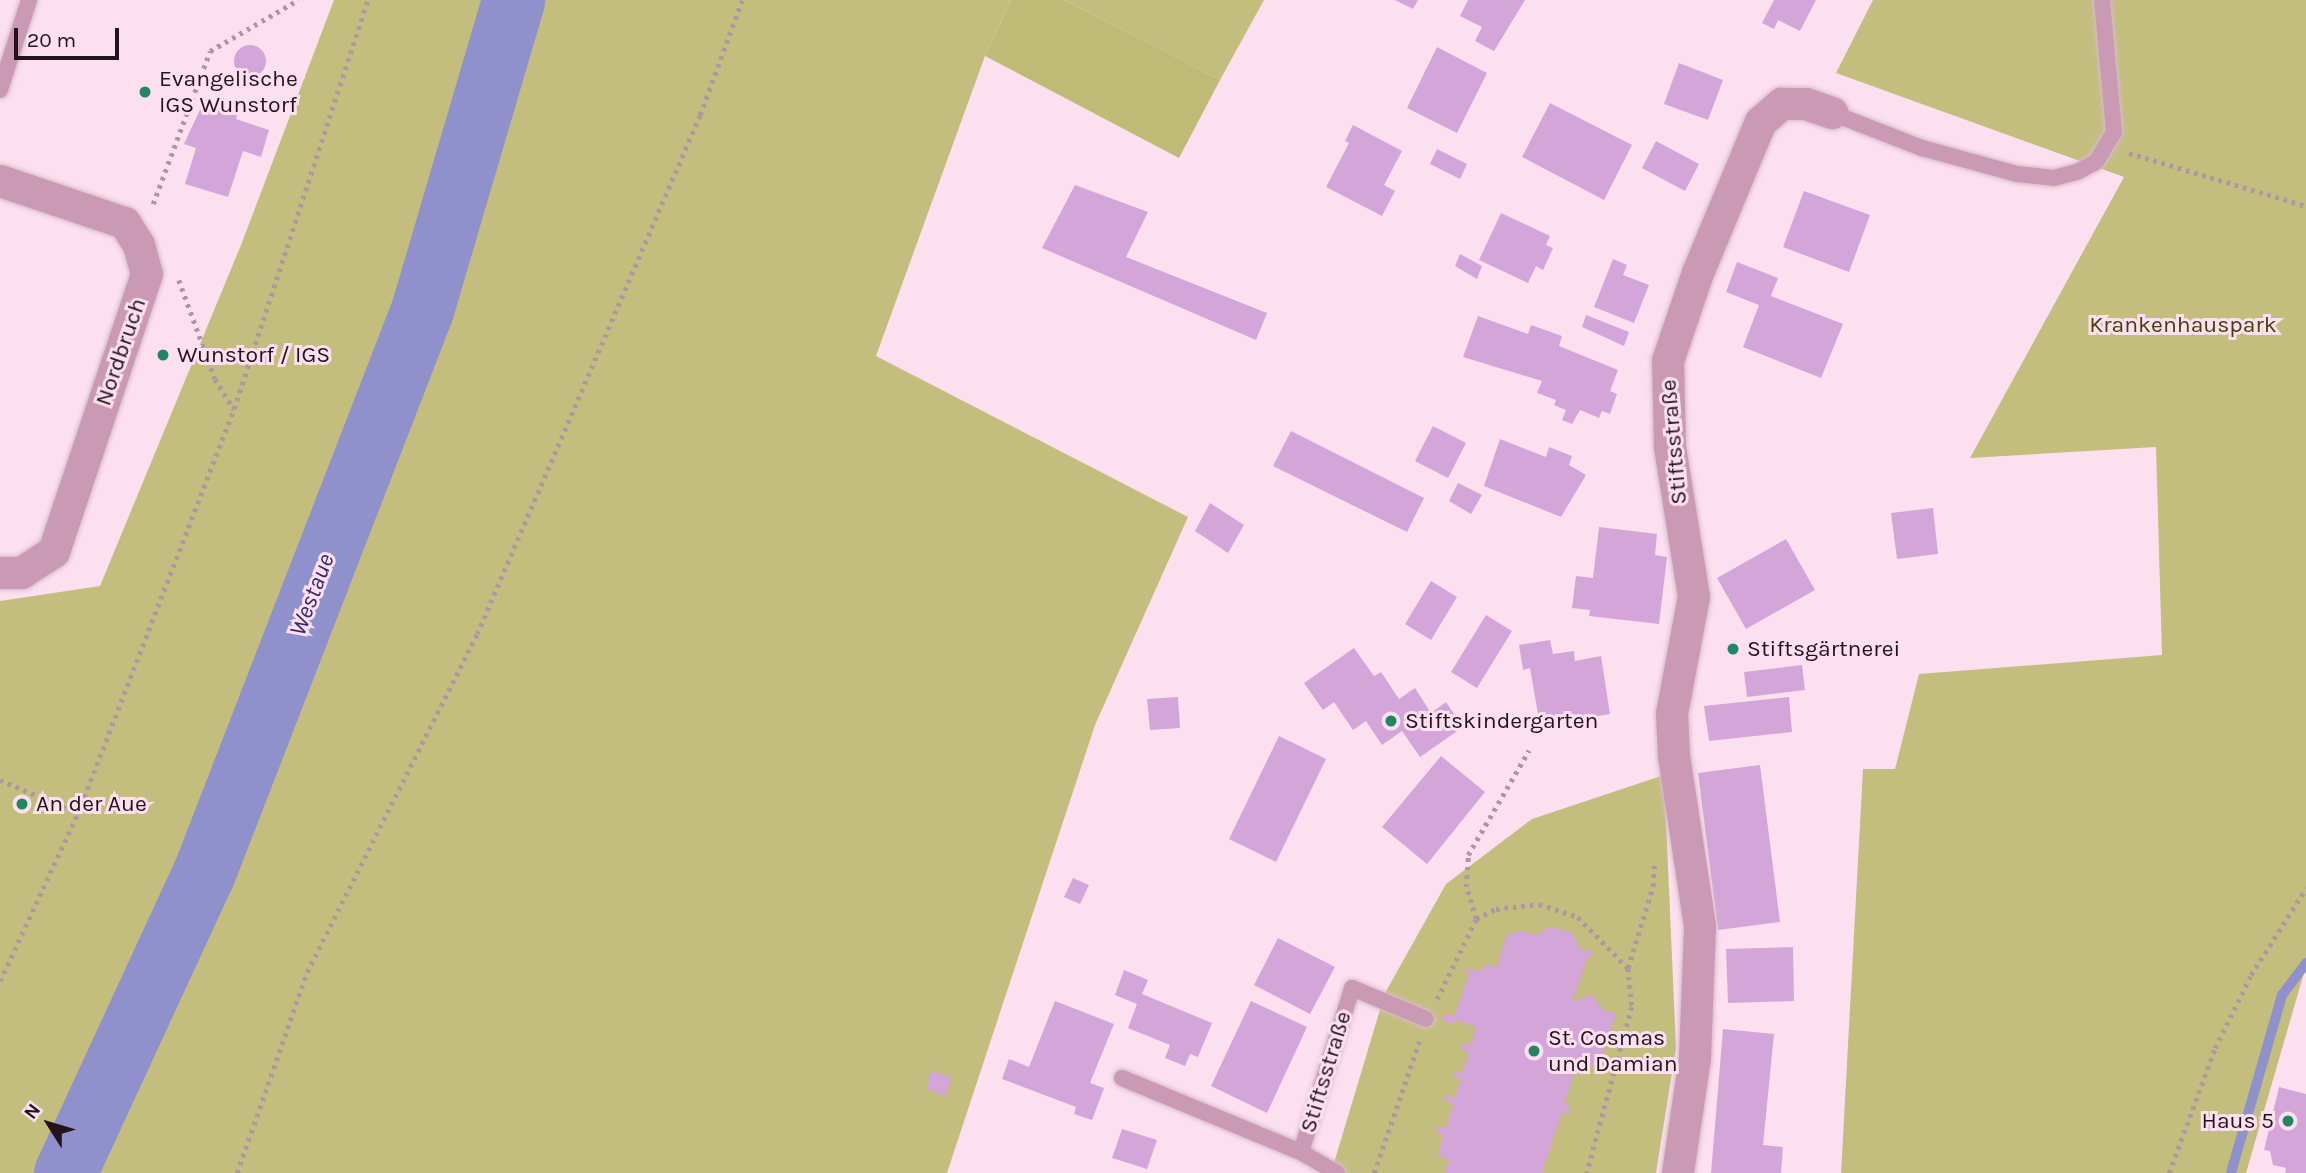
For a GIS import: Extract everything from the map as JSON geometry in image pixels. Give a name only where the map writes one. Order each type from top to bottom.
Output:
[{"type":"street","name":"Stiftsstraße","points":[[1678,1173],[1695,1058],[1700,926],[1674,756],[1672,714],[1693,597],[1670,447],[1668,361],[1698,273],[1761,122],[1782,104],[1806,104],[1832,113]]},
{"type":"street","points":[[0,181],[125,223],[139,245]]},
{"type":"street","name":"Nordbruch","points":[[0,573],[22,573],[54,552],[147,274],[139,245]]},
{"type":"lane","points":[[0,90],[29,0]]},
{"type":"lane","points":[[2102,0],[2114,109],[2109,147]]},
{"type":"lane","name":"Stiftsstraße","points":[[1832,113],[1922,148],[2017,174],[2054,178],[2077,172],[2096,162],[2109,147]]},
{"type":"lane","name":"Stiftsstraße","points":[[1301,1152],[1352,988],[1426,1019]]},
{"type":"lane","points":[[1122,1078],[1301,1152],[1337,1173]]},
{"type":"path","points":[[234,410],[215,379],[184,284],[139,245],[210,51],[298,0]]},
{"type":"path","points":[[0,981],[78,813],[234,410],[368,0]]},
{"type":"path","points":[[237,1173],[307,972],[477,634],[695,128],[742,0]]},
{"type":"path","points":[[2109,147],[2306,206]]},
{"type":"path","points":[[1476,919],[1466,887],[1468,855],[1529,750]]},
{"type":"path","points":[[0,780],[78,813]]},
{"type":"path","points":[[1587,1173],[1632,1007],[1628,968],[1653,886],[1654,850]]},
{"type":"path","points":[[2169,1173],[2215,1048],[2251,975],[2306,888]]},
{"type":"path","points":[[1374,1173],[1426,1019],[1476,919],[1496,909],[1539,904],[1578,918],[1628,968]]},
{"type":"green space","points":[[334,0],[1011,0],[985,56],[876,356],[1188,517],[1095,725],[947,1173],[0,1173],[0,601],[100,586],[241,245]]},
{"type":"green space","points":[[1064,0],[1264,0],[1220,80]]},
{"type":"green space","name":"Krankenhauspark","points":[[1873,0],[2306,0],[2306,966],[2246,1173],[1841,1173],[1863,769],[1895,769],[1919,674],[2162,655],[2156,447],[1970,458],[2124,177],[1836,73]]},
{"type":"green space","points":[[1664,775],[1676,1048],[1656,1173],[1331,1173],[1385,993],[1446,884],[1532,819]]},
{"type":"shaded area","points":[[1011,0],[1064,0],[1220,80],[1179,158],[985,56]]},
{"type":"building","points":[[1395,0],[1418,0],[1413,9]]},
{"type":"building","points":[[1468,0],[1525,0],[1494,51],[1475,41],[1482,27],[1460,16]]},
{"type":"building","points":[[1774,0],[1816,0],[1800,31],[1778,20],[1774,29],[1762,23]]},
{"type":"building","points":[[250,45],[261,50],[266,61],[261,72],[250,77],[239,72],[234,61],[239,50]]},
{"type":"building","points":[[1437,47],[1487,73],[1457,133],[1407,108]]},
{"type":"building","points":[[1679,63],[1723,80],[1708,120],[1664,104]]},
{"type":"building","points":[[204,101],[238,111],[236,119],[269,130],[261,157],[243,151],[228,197],[185,184],[196,148],[184,144]]},
{"type":"building","points":[[1550,103],[1632,145],[1604,200],[1522,157]]},
{"type":"building","points":[[1353,125],[1402,151],[1384,185],[1395,191],[1382,216],[1326,187],[1349,143],[1345,141]]},
{"type":"building","points":[[1656,141],[1699,164],[1685,191],[1642,168]]},
{"type":"building","points":[[1437,149],[1467,164],[1460,179],[1430,164]]},
{"type":"building","points":[[1075,185],[1148,212],[1126,257],[1267,313],[1256,340],[1042,248]]},
{"type":"building","points":[[1804,191],[1870,215],[1849,272],[1783,247]]},
{"type":"building","points":[[1501,213],[1550,236],[1546,245],[1553,248],[1543,270],[1536,266],[1528,283],[1479,260]]},
{"type":"building","points":[[1460,254],[1482,266],[1477,279],[1455,266]]},
{"type":"building","points":[[1613,259],[1627,265],[1623,275],[1649,285],[1634,323],[1594,307]]},
{"type":"building","points":[[1737,262],[1778,278],[1771,296],[1843,324],[1821,378],[1743,347],[1759,305],[1726,292]]},
{"type":"building","points":[[1586,315],[1629,332],[1624,346],[1582,327]]},
{"type":"building","points":[[1478,316],[1528,334],[1531,325],[1562,336],[1559,346],[1618,370],[1610,391],[1617,394],[1610,414],[1602,411],[1599,418],[1580,410],[1572,424],[1562,420],[1566,410],[1554,405],[1556,400],[1537,393],[1542,381],[1463,357]]},
{"type":"building","points":[[1433,426],[1466,443],[1448,478],[1415,461]]},
{"type":"building","points":[[1291,431],[1424,498],[1407,532],[1273,466]]},
{"type":"building","points":[[1500,439],[1546,457],[1549,447],[1572,456],[1569,465],[1586,475],[1561,517],[1484,486]]},
{"type":"building","points":[[1458,483],[1482,495],[1471,514],[1449,501]]},
{"type":"building","points":[[1210,503],[1244,525],[1228,553],[1195,531]]},
{"type":"building","points":[[1933,508],[1938,554],[1897,559],[1891,513]]},
{"type":"building","points":[[1599,527],[1657,534],[1655,555],[1667,557],[1659,624],[1589,616],[1590,610],[1572,608],[1576,576],[1593,578]]},
{"type":"building","points":[[1786,539],[1815,590],[1746,629],[1717,578]]},
{"type":"building","points":[[1431,581],[1457,597],[1431,640],[1405,624]]},
{"type":"building","points":[[1486,615],[1512,631],[1477,688],[1451,672]]},
{"type":"building","points":[[1550,640],[1553,654],[1574,651],[1575,661],[1601,656],[1610,714],[1540,726],[1530,668],[1523,670],[1519,645]]},
{"type":"building","points":[[1354,648],[1374,676],[1381,672],[1399,699],[1415,688],[1431,713],[1446,702],[1463,727],[1420,757],[1402,731],[1382,745],[1366,721],[1353,730],[1334,702],[1323,710],[1304,683]]},
{"type":"building","points":[[1802,665],[1805,690],[1747,697],[1744,672]]},
{"type":"building","points":[[1178,697],[1180,728],[1150,730],[1147,699]]},
{"type":"building","points":[[1789,697],[1792,732],[1709,741],[1704,706]]},
{"type":"building","points":[[1279,736],[1326,759],[1276,862],[1229,839]]},
{"type":"building","points":[[1441,756],[1485,792],[1427,864],[1382,827]]},
{"type":"building","points":[[1760,765],[1780,922],[1718,930],[1698,773]]},
{"type":"building","points":[[1073,878],[1089,885],[1080,904],[1064,897]]},
{"type":"building","name":"St. Cosmas und Damian","points":[[1549,927],[1571,932],[1583,952],[1590,949],[1593,955],[1587,959],[1572,1003],[1591,994],[1602,1009],[1616,1014],[1598,1067],[1578,1061],[1564,1104],[1570,1106],[1568,1114],[1562,1112],[1542,1173],[1445,1173],[1449,1160],[1438,1156],[1443,1135],[1436,1132],[1438,1126],[1446,1128],[1454,1103],[1444,1101],[1446,1095],[1455,1098],[1461,1079],[1453,1076],[1455,1071],[1462,1074],[1469,1052],[1461,1050],[1463,1043],[1471,1045],[1476,1027],[1457,1020],[1450,1025],[1442,1018],[1444,1013],[1454,1017],[1469,973],[1463,968],[1479,971],[1489,964],[1496,968],[1507,935],[1522,931],[1536,935]]},
{"type":"building","points":[[1278,938],[1335,967],[1310,1014],[1254,985]]},
{"type":"building","points":[[1793,947],[1794,1001],[1728,1003],[1726,949]]},
{"type":"building","points":[[1124,970],[1148,980],[1142,994],[1212,1023],[1198,1057],[1190,1054],[1185,1066],[1165,1058],[1170,1045],[1128,1028],[1137,1004],[1115,995]]},
{"type":"building","points":[[1055,1001],[1114,1024],[1090,1083],[1104,1088],[1092,1120],[1074,1114],[1076,1107],[1002,1079],[1009,1059],[1029,1067]]},
{"type":"building","points":[[1251,1001],[1307,1027],[1267,1113],[1211,1086]]},
{"type":"building","points":[[1723,1029],[1774,1034],[1763,1145],[1783,1147],[1781,1173],[1711,1173]]},
{"type":"building","points":[[931,1071],[951,1077],[946,1096],[926,1089]]},
{"type":"building","name":"Haus 5","points":[[2279,1087],[2306,1094],[2306,1173],[2285,1173],[2286,1168],[2273,1165],[2270,1151],[2264,1150]]},
{"type":"building","points":[[1122,1129],[1157,1140],[1147,1169],[1112,1158]]},
{"type":"waterway","name":"Westaue","points":[[65,1173],[203,875],[422,310],[513,0]]},
{"type":"waterway","points":[[2231,1173],[2282,995],[2306,963]]},
{"type":"place","name":"Evangelische IGS Wunstorf","points":[[145,92]]},
{"type":"place","name":"Wunstorf / IGS","points":[[163,355]]},
{"type":"place","name":"Stiftsgärtnerei","points":[[1733,649]]},
{"type":"place","name":"Stiftskindergarten","points":[[1391,721]]},
{"type":"place","name":"An der Aue","points":[[22,804]]},
{"type":"place","name":"St. Cosmas und Damian","points":[[1534,1051]]},
{"type":"place","name":"Haus 5","points":[[2288,1121]]}]
